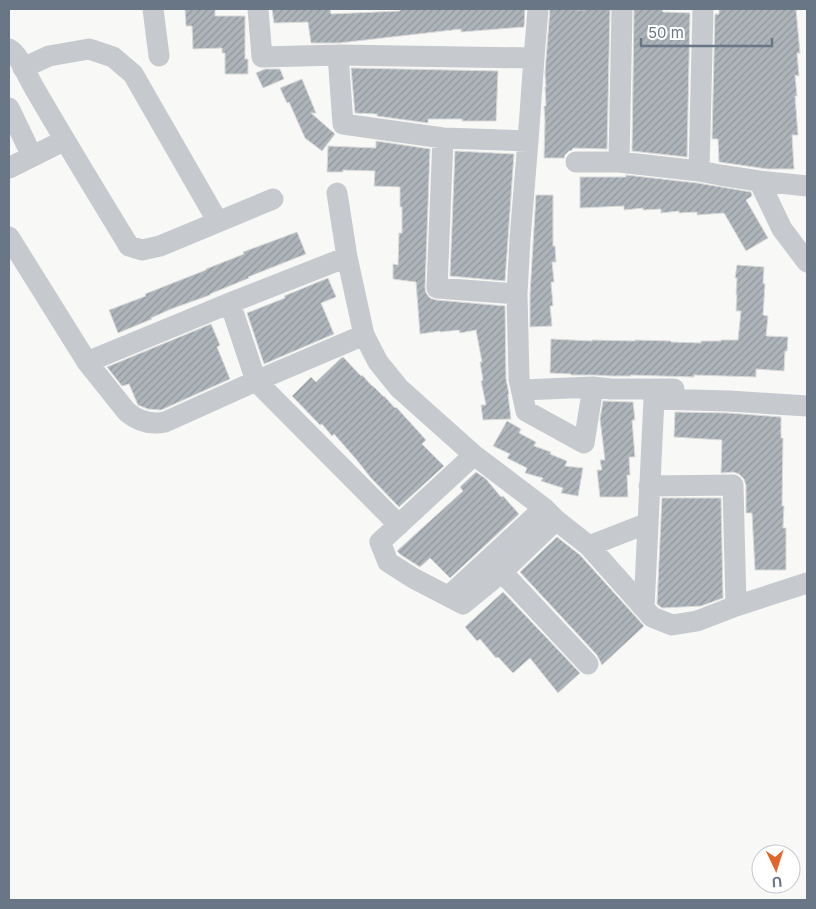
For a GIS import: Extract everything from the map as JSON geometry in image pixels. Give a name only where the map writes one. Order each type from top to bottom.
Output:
[{"type":"street","points":[[153,9],[159,56]]},
{"type":"street","points":[[258,9],[262,57],[338,55],[534,58]]},
{"type":"street","points":[[538,9],[517,294],[519,379],[526,411],[584,443],[593,387]]},
{"type":"street","points":[[620,162],[622,9]]},
{"type":"street","points":[[699,171],[704,9]]},
{"type":"street","points":[[9,49],[13,51],[129,246],[142,250],[160,246],[273,200]]},
{"type":"street","points":[[23,68],[49,56],[89,49],[113,57],[133,74],[218,222]]},
{"type":"street","points":[[338,55],[343,124],[443,138],[528,141]]},
{"type":"street","points":[[9,108],[32,156]]},
{"type":"street","points":[[443,138],[437,288],[517,294]]},
{"type":"street","points":[[9,168],[65,140]]},
{"type":"street","points":[[576,162],[620,162],[807,186]]},
{"type":"street","points":[[759,181],[782,229],[807,262]]},
{"type":"street","points":[[338,193],[347,257],[364,336],[378,362],[399,388],[474,455],[589,546],[652,617],[672,625],[697,621],[807,583]]},
{"type":"street","points":[[9,237],[87,362],[127,412],[142,421],[157,424],[165,422],[256,381],[364,336]]},
{"type":"street","points":[[87,362],[347,257]]},
{"type":"street","points":[[230,304],[256,381],[399,525]]},
{"type":"street","points":[[522,390],[593,387],[612,389],[767,389],[807,392]]},
{"type":"street","points":[[644,608],[654,400],[729,401],[807,406]]},
{"type":"street","points":[[474,455],[380,542],[388,562],[413,578],[463,604],[502,572],[550,514]]},
{"type":"street","points":[[649,486],[734,485],[736,606]]},
{"type":"street","points":[[449,596],[550,514]]},
{"type":"street","points":[[589,546],[648,523]]},
{"type":"street","points":[[502,572],[588,664]]},
{"type":"building","points":[[185,9],[215,9],[215,16],[245,16],[245,59],[248,59],[248,74],[225,74],[225,53],[222,53],[222,48],[193,49],[192,26],[186,26]]},
{"type":"building","points":[[272,9],[330,9],[331,14],[400,11],[400,9],[525,9],[524,27],[461,32],[461,29],[339,43],[311,43],[308,22],[274,23]]},
{"type":"building","points":[[550,9],[610,9],[607,149],[573,148],[564,158],[544,158],[545,73]]},
{"type":"building","points":[[634,9],[662,9],[663,12],[690,13],[687,157],[632,151]]},
{"type":"building","points":[[719,9],[796,9],[800,53],[797,53],[799,76],[795,75],[798,135],[792,135],[794,169],[768,169],[719,162],[718,139],[712,139],[715,14],[719,14]]},
{"type":"building","points":[[351,68],[498,71],[496,121],[428,119],[428,123],[377,116],[377,114],[355,113]]},
{"type":"building","points":[[265,69],[280,69],[284,79],[263,88],[256,73]]},
{"type":"building","points":[[302,79],[316,113],[311,113],[335,134],[322,151],[305,138],[289,102],[287,103],[280,88]]},
{"type":"building","points":[[376,141],[430,149],[426,293],[430,298],[436,300],[505,306],[506,379],[511,419],[483,420],[481,405],[486,405],[481,381],[483,380],[480,362],[482,362],[476,330],[460,333],[459,330],[420,334],[416,282],[393,279],[393,264],[398,265],[399,233],[402,233],[400,187],[374,186],[375,171],[343,170],[343,172],[327,172],[328,146],[376,148]]},
{"type":"building","points":[[455,151],[514,154],[505,281],[450,276]]},
{"type":"building","points":[[626,175],[697,183],[751,192],[752,196],[746,200],[768,238],[746,251],[724,213],[697,215],[697,212],[679,213],[679,211],[661,213],[661,209],[624,210],[624,206],[580,208],[580,177],[626,177]]},
{"type":"building","points":[[536,195],[553,195],[553,246],[555,246],[556,262],[552,262],[554,282],[551,282],[553,306],[550,306],[552,326],[530,327],[530,294]]},
{"type":"building","points":[[297,232],[306,254],[248,277],[210,295],[171,309],[118,333],[109,310],[244,254],[243,252]]},
{"type":"building","points":[[737,265],[764,267],[763,315],[768,316],[766,336],[788,337],[784,371],[756,369],[756,377],[694,375],[694,377],[612,376],[550,373],[551,339],[701,343],[701,341],[738,340],[741,311],[736,311],[737,278],[735,278]]},
{"type":"building","points":[[328,278],[336,297],[321,303],[334,334],[264,364],[247,313]]},
{"type":"building","points":[[211,324],[220,345],[217,347],[230,379],[161,410],[148,409],[138,405],[129,384],[122,386],[107,367]]},
{"type":"building","points":[[343,357],[396,407],[426,440],[422,444],[444,466],[399,507],[371,478],[334,434],[332,436],[292,396],[311,377],[316,382]]},
{"type":"building","points":[[603,401],[633,402],[635,420],[632,420],[635,457],[629,457],[630,475],[627,475],[628,497],[600,497],[597,470],[602,470],[600,460],[605,460],[600,419]]},
{"type":"building","points":[[675,412],[781,417],[781,438],[783,438],[782,506],[784,506],[783,528],[786,528],[786,570],[755,570],[752,513],[746,513],[746,485],[744,479],[739,474],[733,472],[721,473],[722,440],[674,437]]},
{"type":"building","points":[[507,421],[521,429],[519,433],[536,442],[534,446],[551,452],[550,454],[567,461],[565,466],[583,468],[578,496],[561,493],[563,488],[541,481],[543,478],[525,473],[527,468],[507,458],[510,454],[493,446]]},
{"type":"building","points":[[476,472],[486,479],[519,514],[450,578],[430,558],[420,567],[401,555],[397,551],[463,491],[460,487]]},
{"type":"building","points":[[662,498],[721,498],[723,598],[701,606],[662,608],[657,604]]},
{"type":"building","points":[[557,537],[580,555],[644,626],[602,665],[597,655],[520,572]]},
{"type":"building","points":[[503,592],[580,673],[558,693],[530,658],[513,673],[498,657],[496,658],[480,639],[477,641],[465,627]]}]
